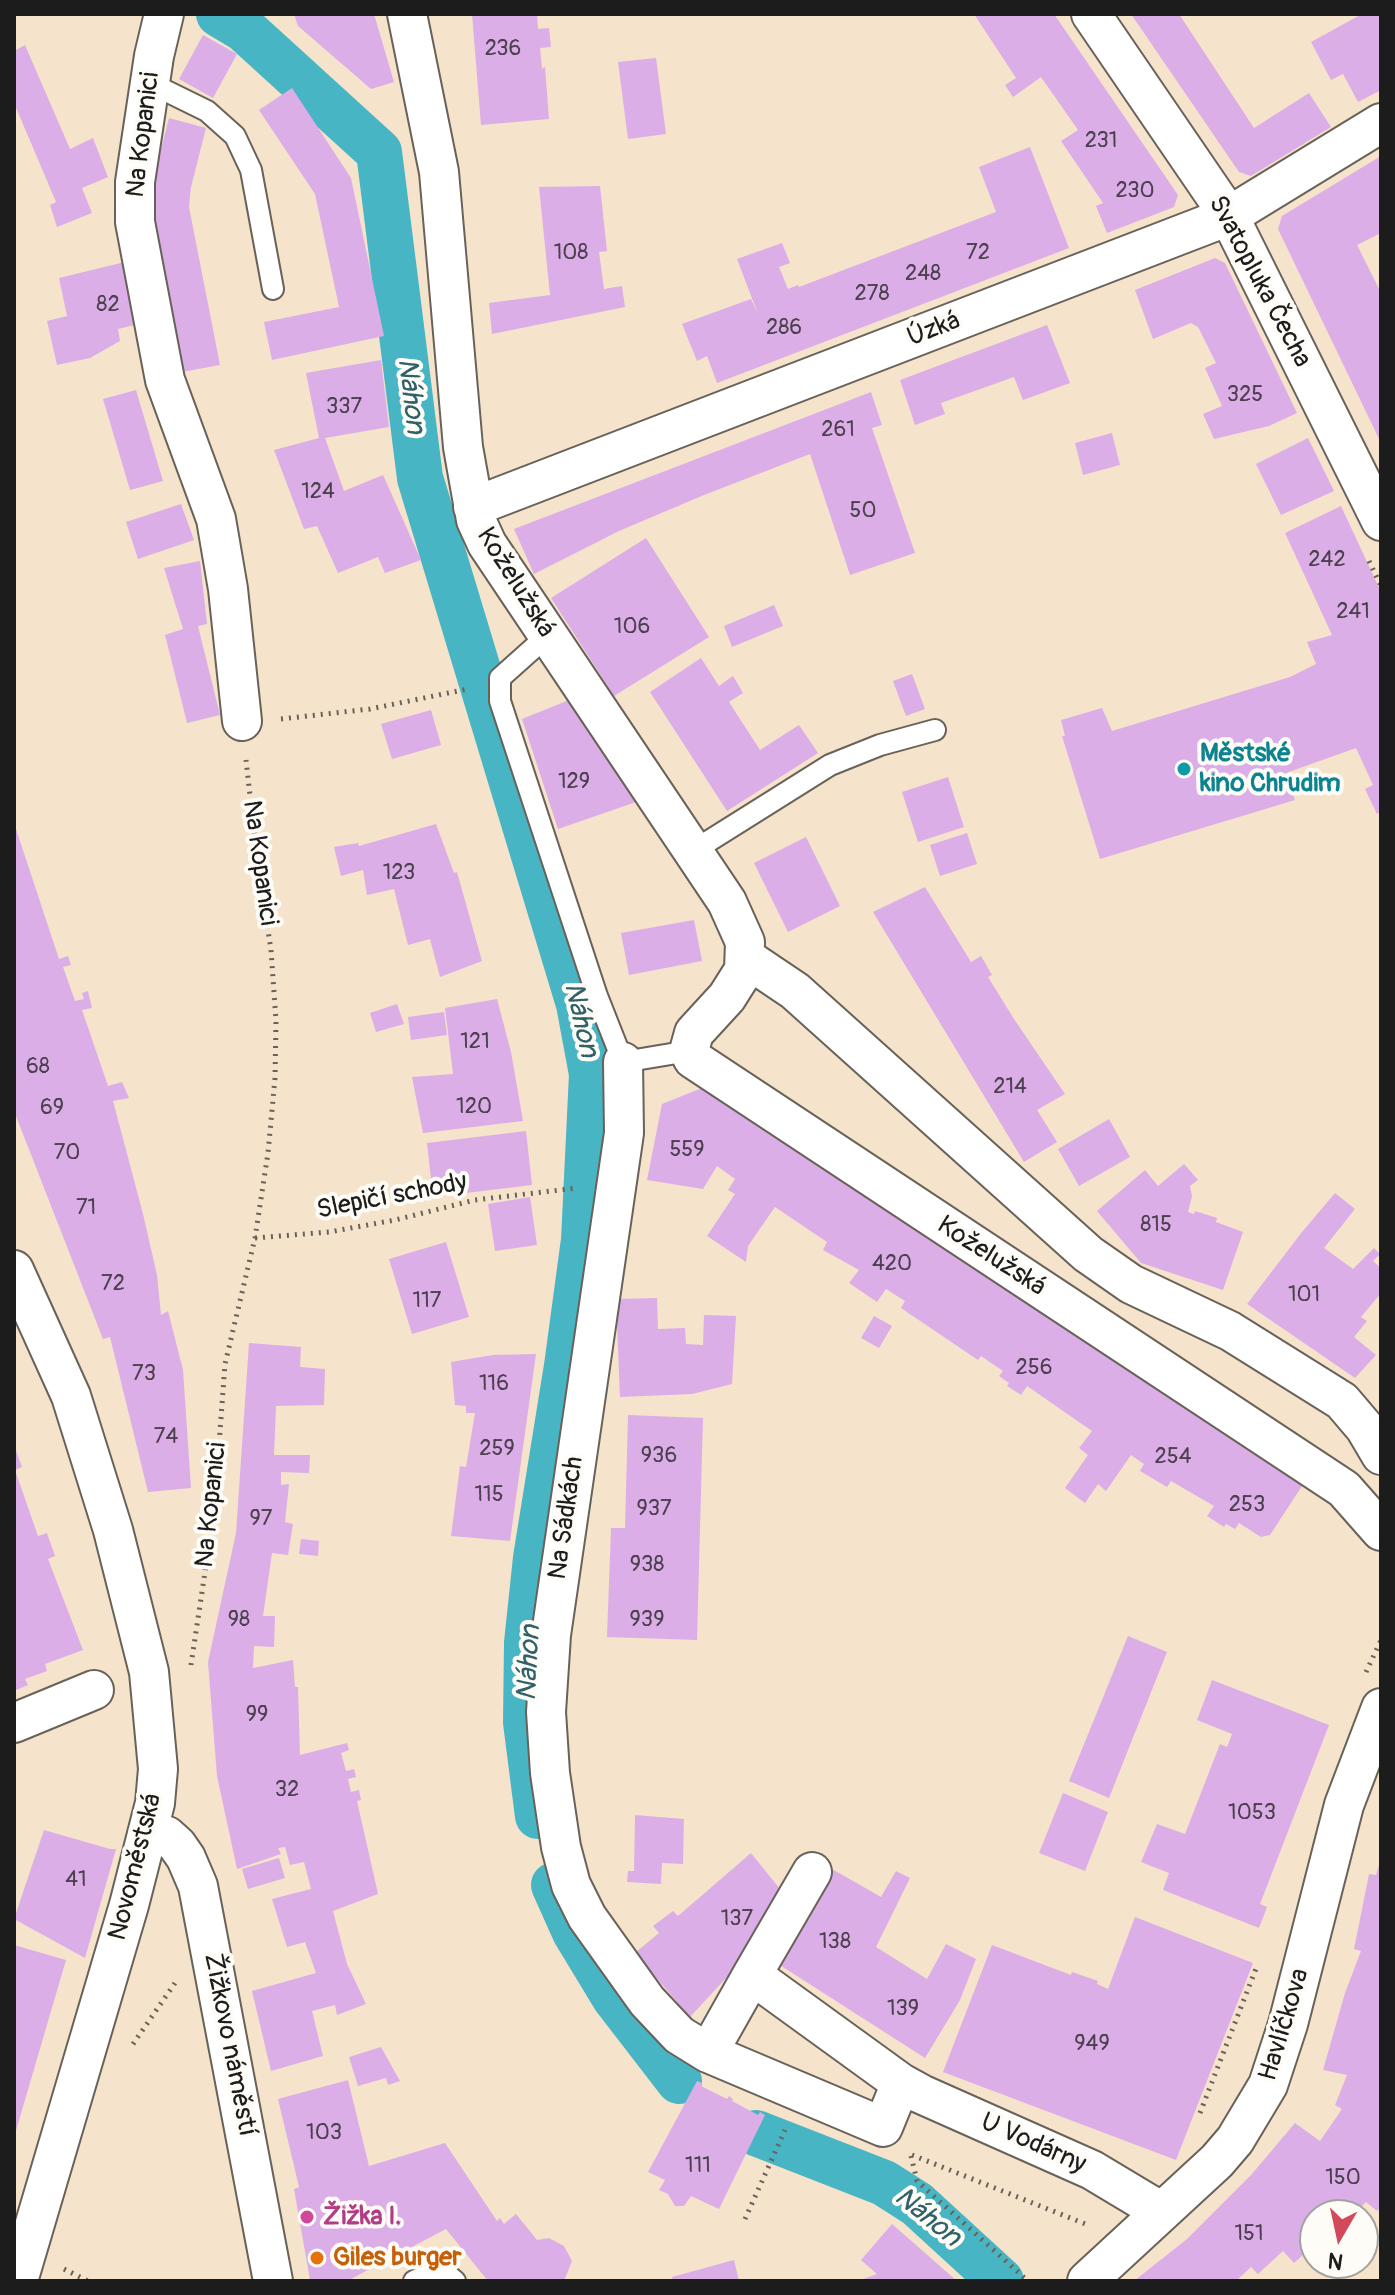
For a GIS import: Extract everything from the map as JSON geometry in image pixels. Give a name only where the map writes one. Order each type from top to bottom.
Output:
[{"type":"street","name":"Na Kopanici","points":[[164,14],[135,182],[135,222],[169,395],[218,530],[228,589],[242,721]]},
{"type":"street","name":"Koželužská","points":[[407,14],[439,172],[463,447],[481,534],[693,851],[739,925],[746,958]]},
{"type":"street","name":"Svatopluka Čecha","points":[[1091,14],[1229,216],[1381,521]]},
{"type":"street","name":"Úzká","points":[[473,507],[1229,216],[1381,123]]},
{"type":"street","points":[[689,1051],[694,1033],[738,981],[746,958],[795,991],[1088,1254],[1131,1284],[1230,1331],[1342,1401],[1365,1428],[1381,1455]]},
{"type":"street","name":"Koželužská","points":[[689,1051],[702,1067],[1344,1489],[1381,1531]]},
{"type":"street","name":"Na Sádkách","points":[[623,1062],[624,1133],[551,1635],[547,1741],[561,1847],[571,1885],[601,1938],[647,2001],[693,2044]]},
{"type":"street","name":"Novoměstská","points":[[14,1270],[66,1384],[91,1455],[137,1621],[153,1705],[158,1769],[149,1829],[129,1905],[23,2231],[18,2281]]},
{"type":"street","points":[[14,1723],[94,1690]]},
{"type":"street","name":"Havlíčkova","points":[[1087,2281],[1149,2204],[1208,2169],[1235,2140],[1268,2085],[1288,2024],[1372,1694]]},
{"type":"street","name":"Žižkovo náměstí","points":[[149,1829],[167,1836],[177,1845],[198,1886],[273,2281]]},
{"type":"street","points":[[812,1872],[752,1975],[693,2044],[883,2127],[901,2083]]},
{"type":"street","name":"U Vodárny","points":[[752,1975],[901,2083],[1092,2170],[1149,2204]]},
{"type":"lane","points":[[150,83],[207,111],[235,136],[251,170],[273,289]]},
{"type":"lane","points":[[547,636],[500,678],[500,701],[597,996],[623,1062],[689,1051]]},
{"type":"lane","points":[[693,851],[830,765],[880,745],[935,730]]},
{"type":"lane","points":[[414,2281],[435,2272],[448,2275],[455,2281]]},
{"type":"path","points":[[242,721],[314,717],[456,694]]},
{"type":"path","name":"Na Kopanici","points":[[153,1705],[183,1682],[191,1665],[214,1512],[225,1364],[255,1238],[273,1112],[276,1021],[271,950],[242,721]]},
{"type":"path","name":"Slepičí schody","points":[[255,1238],[329,1232],[395,1220],[475,1200],[573,1188]]},
{"type":"path","points":[[1372,1694],[1381,1640]]},
{"type":"path","points":[[1197,2121],[1259,1960]]},
{"type":"path","points":[[745,2219],[786,2127]]},
{"type":"path","points":[[883,2127],[911,2154],[1098,2229],[1149,2204]]},
{"type":"path","points":[[911,2154],[917,2181],[1028,2281]]},
{"type":"path","points":[[64,2269],[88,2281]]},
{"type":"building","points":[[294,14],[374,14],[394,82],[371,89],[298,26]]},
{"type":"building","points":[[472,14],[537,14],[538,29],[549,28],[551,47],[540,48],[542,69],[545,67],[549,119],[481,125]]},
{"type":"building","points":[[974,14],[1054,14],[1178,195],[1174,207],[1107,233],[1096,206],[1103,203],[1061,141],[1078,130],[1041,77],[1013,97],[1005,85],[1016,78]]},
{"type":"building","points":[[1131,14],[1179,14],[1254,128],[1309,93],[1331,127],[1251,176],[1239,172]]},
{"type":"building","points":[[1362,14],[1381,14],[1381,90],[1358,102],[1343,74],[1331,80],[1311,42]]},
{"type":"building","points":[[203,35],[237,54],[213,98],[179,79]]},
{"type":"building","points":[[25,45],[70,149],[93,138],[108,177],[82,188],[92,213],[57,227],[50,205],[56,202],[14,103],[14,51]]},
{"type":"building","points":[[656,58],[666,134],[628,139],[618,62]]},
{"type":"building","points":[[292,88],[351,178],[384,336],[272,360],[264,322],[339,307],[315,194],[259,110]]},
{"type":"building","points":[[169,118],[206,128],[189,207],[220,365],[182,372],[149,196]]},
{"type":"building","points":[[1030,147],[1069,248],[717,383],[707,356],[697,361],[682,324],[751,299],[758,314],[737,259],[782,243],[790,263],[779,267],[788,289],[996,212],[979,167]]},
{"type":"building","points":[[1381,156],[1381,233],[1357,245],[1381,293],[1381,443],[1278,229],[1282,216]]},
{"type":"building","points":[[600,186],[607,251],[599,252],[604,289],[622,286],[625,307],[492,334],[489,303],[550,295],[539,187]]},
{"type":"building","points":[[1215,258],[1225,263],[1297,413],[1269,426],[1214,439],[1203,414],[1222,406],[1205,368],[1216,363],[1198,327],[1191,323],[1153,339],[1135,290]]},
{"type":"building","points":[[129,261],[143,323],[118,329],[120,341],[90,358],[57,365],[47,321],[67,316],[59,278]]},
{"type":"building","points":[[1047,325],[1070,383],[1023,400],[1014,377],[941,403],[945,414],[915,425],[900,380]]},
{"type":"building","points":[[381,360],[389,427],[325,438],[344,491],[383,475],[421,560],[385,573],[378,557],[338,573],[317,526],[304,529],[274,450],[319,438],[306,373]]},
{"type":"building","points":[[136,390],[163,481],[130,490],[103,399]]},
{"type":"building","points":[[871,392],[882,425],[872,428],[915,553],[850,575],[810,454],[619,531],[534,574],[514,529]]},
{"type":"building","points":[[1112,433],[1120,465],[1083,475],[1075,443]]},
{"type":"building","points":[[1308,438],[1334,491],[1281,515],[1256,464]]},
{"type":"building","points":[[181,504],[194,540],[138,559],[126,522]]},
{"type":"building","name":"Městské kino Chrudim","points":[[1341,506],[1381,592],[1381,812],[1377,814],[1365,789],[1373,785],[1356,748],[1286,773],[1295,800],[1100,859],[1062,736],[1065,736],[1061,720],[1102,708],[1112,731],[1290,677],[1316,664],[1307,642],[1332,635],[1285,533]]},
{"type":"building","points":[[646,538],[709,637],[614,696],[551,598]]},
{"type":"building","points":[[200,561],[207,624],[198,626],[220,715],[187,723],[165,635],[183,629],[164,568]]},
{"type":"building","points":[[774,605],[783,626],[732,647],[724,626]]},
{"type":"building","points":[[701,658],[719,686],[733,676],[743,693],[729,702],[760,750],[799,725],[818,753],[727,811],[650,692]]},
{"type":"building","points":[[912,674],[925,709],[906,716],[893,681]]},
{"type":"building","points":[[569,700],[639,801],[558,829],[522,719]]},
{"type":"building","points":[[431,710],[441,745],[392,759],[381,724]]},
{"type":"building","points":[[948,777],[964,827],[918,842],[902,792]]},
{"type":"building","points":[[14,823],[59,959],[68,956],[71,965],[63,967],[75,1001],[84,999],[82,993],[88,991],[92,1008],[82,1010],[108,1086],[122,1082],[129,1098],[113,1101],[157,1275],[161,1315],[168,1311],[183,1370],[191,1488],[148,1492],[110,1337],[103,1339],[14,1111]]},
{"type":"building","points":[[436,824],[454,873],[457,872],[482,961],[440,977],[430,939],[408,945],[394,889],[367,895],[363,870],[341,876],[334,847],[358,843],[359,846]]},
{"type":"building","points":[[967,833],[977,864],[940,876],[930,845]]},
{"type":"building","points":[[806,837],[840,906],[788,932],[754,863]]},
{"type":"building","points":[[925,887],[971,962],[981,956],[992,975],[988,977],[1065,1094],[1037,1110],[1057,1142],[1024,1162],[873,912]]},
{"type":"building","points":[[694,920],[702,961],[629,975],[621,933]]},
{"type":"building","points":[[497,999],[511,1052],[523,1121],[423,1133],[412,1077],[453,1074],[445,1008]]},
{"type":"building","points":[[397,1004],[404,1024],[376,1032],[370,1013]]},
{"type":"building","points":[[444,1012],[447,1035],[411,1040],[408,1017]]},
{"type":"building","points":[[702,1088],[1302,1486],[1270,1535],[1261,1537],[1239,1523],[1235,1529],[1226,1524],[1224,1527],[1207,1516],[1214,1506],[1171,1481],[1167,1487],[1140,1471],[1144,1464],[1131,1455],[1106,1491],[1098,1484],[1085,1503],[1065,1488],[1088,1455],[1079,1448],[1092,1431],[1027,1386],[1021,1395],[1007,1386],[1009,1383],[999,1376],[1003,1371],[981,1356],[978,1360],[901,1308],[905,1301],[886,1289],[877,1302],[849,1283],[859,1270],[823,1250],[827,1242],[775,1207],[748,1246],[746,1262],[707,1236],[735,1194],[728,1190],[735,1179],[717,1166],[703,1189],[647,1180],[662,1104]]},
{"type":"building","points":[[1109,1119],[1130,1157],[1079,1186],[1058,1149]]},
{"type":"building","points":[[526,1131],[532,1185],[433,1197],[427,1143]]},
{"type":"building","points":[[1184,1164],[1198,1180],[1190,1186],[1192,1196],[1188,1212],[1217,1218],[1216,1222],[1243,1232],[1223,1290],[1141,1263],[1097,1211],[1145,1170],[1158,1186]]},
{"type":"building","points":[[1335,1193],[1355,1209],[1324,1248],[1353,1269],[1374,1248],[1380,1254],[1373,1261],[1381,1268],[1381,1293],[1361,1317],[1367,1321],[1354,1337],[1376,1355],[1355,1378],[1247,1304]]},
{"type":"building","points":[[530,1197],[537,1245],[495,1251],[488,1204]]},
{"type":"building","points":[[446,1242],[469,1317],[412,1334],[389,1259]]},
{"type":"building","points":[[657,1298],[658,1329],[685,1328],[686,1344],[703,1345],[704,1315],[736,1316],[732,1384],[692,1394],[620,1397],[616,1299]]},
{"type":"building","points":[[874,1316],[892,1326],[879,1348],[861,1338]]},
{"type":"building","points":[[249,1343],[301,1347],[300,1367],[325,1369],[324,1405],[276,1406],[274,1455],[310,1455],[309,1473],[281,1472],[281,1485],[289,1484],[285,1522],[293,1524],[288,1555],[272,1553],[263,1616],[275,1616],[274,1647],[254,1646],[253,1668],[293,1660],[295,1687],[298,1687],[300,1755],[347,1743],[349,1750],[341,1753],[346,1771],[354,1769],[356,1777],[348,1779],[351,1792],[359,1790],[361,1800],[357,1801],[378,1894],[333,1911],[347,1964],[366,2004],[337,2015],[335,2005],[312,2011],[323,2056],[271,2071],[252,1991],[316,1973],[305,1942],[287,1947],[272,1899],[311,1889],[304,1862],[290,1865],[285,1847],[278,1848],[281,1854],[237,1869],[217,1776],[208,1662],[236,1533]]},
{"type":"building","points":[[536,1354],[510,1541],[451,1536],[460,1466],[466,1467],[475,1413],[466,1413],[466,1406],[455,1405],[451,1362],[493,1355]]},
{"type":"building","points":[[628,1415],[703,1418],[697,1640],[607,1637],[611,1528],[625,1528]]},
{"type":"building","points":[[14,1445],[22,1467],[15,1470],[38,1536],[47,1533],[55,1556],[48,1559],[83,1650],[45,1664],[47,1671],[25,1679],[28,1685],[14,1691]]},
{"type":"building","points":[[301,1539],[319,1541],[318,1556],[299,1554]]},
{"type":"building","points":[[1128,1636],[1167,1652],[1109,1798],[1069,1781]]},
{"type":"building","points":[[1212,1680],[1329,1725],[1260,1904],[1267,1907],[1259,1928],[1163,1890],[1169,1873],[1141,1862],[1157,1824],[1185,1834],[1220,1744],[1227,1747],[1232,1734],[1197,1720]]},
{"type":"building","points":[[1063,1793],[1108,1812],[1085,1871],[1039,1853]]},
{"type":"building","points":[[635,1815],[684,1819],[683,1864],[662,1863],[661,1884],[627,1882],[628,1871],[634,1871]]},
{"type":"building","points":[[44,1830],[116,1849],[85,1958],[14,1919]]},
{"type":"building","points":[[751,1853],[788,1899],[787,1903],[690,2017],[635,1953],[659,1933],[653,1926],[673,1911],[678,1916]]},
{"type":"building","points":[[279,1858],[285,1878],[248,1889],[242,1869]]},
{"type":"building","points":[[1381,1858],[1381,2207],[1379,2209],[1379,2199],[1299,2199],[1299,2258],[1294,2263],[1283,2251],[1258,2274],[1251,2267],[1236,2281],[1134,2281],[1187,2239],[1251,2175],[1295,2123],[1320,2141],[1342,2109],[1335,2105],[1347,2075],[1323,2070],[1345,1993],[1361,1951],[1354,1949],[1369,1874],[1376,1875]]},
{"type":"building","points":[[832,1869],[881,1897],[896,1871],[910,1878],[876,1947],[927,1979],[946,1944],[976,1959],[960,2000],[925,2058],[772,1960]]},
{"type":"building","points":[[1135,1917],[1253,1963],[1176,2160],[943,2072],[992,1945],[1071,1975],[1072,1972],[1098,1981],[1097,1984],[1108,1989]]},
{"type":"building","points":[[14,1945],[66,1960],[15,2134],[14,2134]]},
{"type":"building","points":[[381,2047],[400,2081],[388,2085],[386,2078],[358,2086],[349,2057]]},
{"type":"building","points":[[348,2080],[369,2166],[445,2143],[497,2221],[500,2218],[504,2224],[516,2214],[537,2240],[549,2238],[564,2246],[572,2261],[564,2281],[488,2281],[446,2229],[347,2281],[310,2280],[294,2189],[299,2187],[278,2099]]},
{"type":"building","points":[[697,2081],[727,2099],[729,2096],[732,2101],[758,2115],[760,2112],[765,2115],[719,2209],[691,2196],[684,2206],[675,2206],[668,2194],[659,2190],[665,2180],[648,2172]]},
{"type":"building","points":[[892,2224],[957,2281],[858,2281],[877,2274],[861,2260]]},
{"type":"building","points":[[734,2260],[739,2281],[673,2281],[672,2277]]},
{"type":"waterway","name":"Náhon","points":[[219,14],[244,29],[379,152],[420,478],[579,1004],[592,1074],[584,1240],[536,1558],[527,1643],[526,1722],[538,1816]]},
{"type":"waterway","name":"Náhon","points":[[554,1885],[575,1932],[615,1998],[679,2081]]},
{"type":"waterway","name":"Náhon","points":[[756,2133],[884,2183],[917,2204],[1001,2281]]},
{"type":"place","name":"Městské kino Chrudim","points":[[1184,769]]},
{"type":"place","name":"Žižka I.","points":[[307,2217]]},
{"type":"place","name":"Giles burger","points":[[317,2258]]}]
